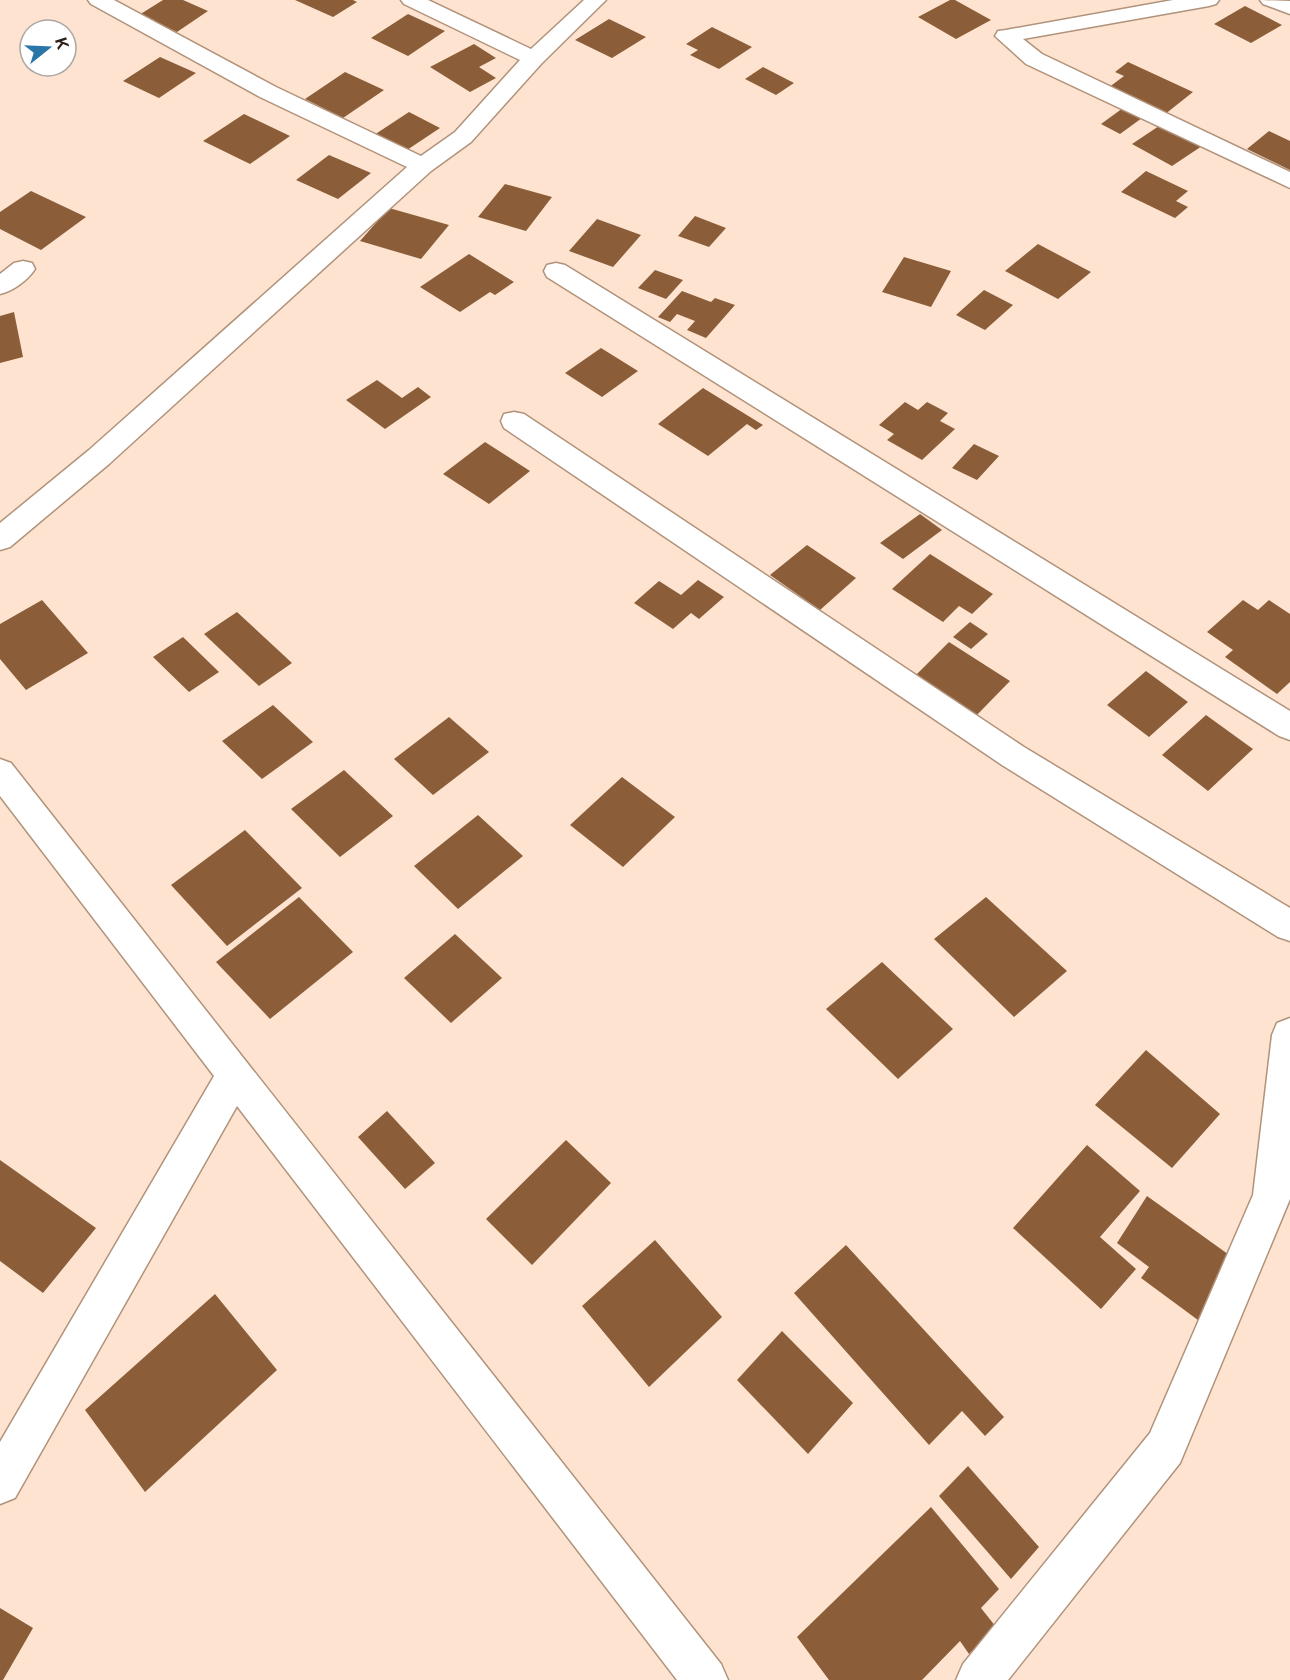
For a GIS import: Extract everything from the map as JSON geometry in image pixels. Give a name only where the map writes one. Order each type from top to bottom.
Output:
[{"type":"street","points":[[98,0],[268,92],[423,166]]},
{"type":"street","points":[[411,0],[534,57]]},
{"type":"street","points":[[0,539],[99,457],[423,166],[463,137],[534,57],[596,0]]},
{"type":"street","points":[[1209,0],[1006,36],[1034,59],[1290,182]]},
{"type":"street","points":[[1270,0],[1290,8]]},
{"type":"street","points":[[0,286],[23,269]]},
{"type":"street","points":[[556,271],[1290,727]]},
{"type":"street","points":[[514,421],[1013,756],[1290,926]]},
{"type":"street","points":[[0,772],[705,1680]]},
{"type":"street","points":[[979,1680],[1165,1448],[1272,1196],[1290,1035]]},
{"type":"street","points":[[0,1483],[235,1074]]},
{"type":"building","points":[[163,0],[183,0],[208,11],[177,32],[139,15]]},
{"type":"building","points":[[295,0],[353,0],[357,2],[333,17]]},
{"type":"building","points":[[950,0],[955,0],[991,20],[956,39],[918,17]]},
{"type":"building","points":[[1245,6],[1282,25],[1251,43],[1214,24]]},
{"type":"building","points":[[408,14],[445,31],[408,56],[371,38]]},
{"type":"building","points":[[609,19],[646,37],[612,58],[575,40]]},
{"type":"building","points":[[712,27],[752,47],[719,69],[690,55],[698,50],[686,44]]},
{"type":"building","points":[[474,44],[496,58],[479,67],[496,78],[470,92],[430,67]]},
{"type":"building","points":[[160,57],[196,73],[159,98],[123,81]]},
{"type":"building","points":[[1128,62],[1193,92],[1164,115],[1108,88],[1124,76],[1115,72]]},
{"type":"building","points":[[763,67],[794,83],[776,95],[745,79]]},
{"type":"building","points":[[345,72],[384,90],[343,118],[305,99]]},
{"type":"building","points":[[1123,108],[1142,118],[1120,134],[1101,124]]},
{"type":"building","points":[[409,112],[440,128],[404,152],[374,135]]},
{"type":"building","points":[[244,114],[290,136],[250,164],[203,141]]},
{"type":"building","points":[[1162,124],[1202,146],[1172,166],[1132,144]]},
{"type":"building","points":[[1269,131],[1290,141],[1290,170],[1247,149]]},
{"type":"building","points":[[329,155],[371,173],[338,199],[296,180]]},
{"type":"building","points":[[1146,171],[1188,191],[1176,201],[1188,207],[1175,218],[1121,192]]},
{"type":"building","points":[[505,184],[552,197],[526,231],[478,217]]},
{"type":"building","points":[[31,191],[86,217],[41,250],[0,229],[0,212]]},
{"type":"building","points":[[389,208],[449,225],[421,259],[360,241]]},
{"type":"building","points":[[695,216],[726,228],[709,247],[678,236]]},
{"type":"building","points":[[597,219],[641,235],[613,267],[569,251]]},
{"type":"building","points":[[1038,244],[1091,272],[1058,299],[1005,271]]},
{"type":"building","points":[[469,254],[514,282],[495,295],[490,292],[460,312],[420,287]]},
{"type":"building","points":[[904,257],[951,271],[931,307],[882,292]]},
{"type":"building","points":[[655,270],[683,280],[666,299],[638,288]]},
{"type":"building","points":[[984,290],[1013,305],[985,330],[956,315]]},
{"type":"building","points":[[682,291],[711,302],[715,298],[735,305],[706,338],[687,330],[695,321],[677,314],[670,322],[658,317]]},
{"type":"building","points":[[14,312],[23,357],[0,363],[0,316]]},
{"type":"building","points":[[601,348],[638,371],[602,397],[565,373]]},
{"type":"building","points":[[377,380],[402,398],[418,387],[431,397],[385,429],[346,400]]},
{"type":"building","points":[[703,388],[763,425],[756,430],[747,424],[708,456],[658,424]]},
{"type":"building","points":[[905,402],[918,410],[927,402],[948,413],[940,421],[955,429],[922,460],[887,440],[894,434],[879,425]]},
{"type":"building","points":[[485,442],[530,471],[489,504],[443,474]]},
{"type":"building","points":[[974,444],[999,456],[977,480],[952,468]]},
{"type":"building","points":[[920,514],[942,530],[903,559],[880,543]]},
{"type":"building","points":[[807,545],[856,578],[820,610],[770,575]]},
{"type":"building","points":[[930,554],[993,594],[972,614],[959,606],[943,622],[892,589]]},
{"type":"building","points":[[698,580],[724,597],[699,619],[691,613],[673,629],[634,603],[659,581],[681,595]]},
{"type":"building","points":[[42,600],[88,653],[26,690],[0,659],[0,624]]},
{"type":"building","points":[[1243,600],[1258,610],[1269,600],[1290,614],[1290,682],[1277,694],[1225,657],[1233,650],[1207,632]]},
{"type":"building","points":[[237,612],[292,663],[259,686],[204,634]]},
{"type":"building","points":[[970,622],[988,634],[971,649],[953,637]]},
{"type":"building","points":[[183,637],[219,672],[189,692],[153,657]]},
{"type":"building","points":[[949,642],[1010,681],[974,718],[913,678]]},
{"type":"building","points":[[1146,671],[1188,702],[1149,737],[1107,705]]},
{"type":"building","points":[[273,705],[313,742],[262,779],[222,741]]},
{"type":"building","points":[[1206,715],[1253,749],[1208,791],[1162,755]]},
{"type":"building","points":[[449,717],[489,752],[433,795],[394,759]]},
{"type":"building","points":[[344,770],[393,816],[340,857],[291,809]]},
{"type":"building","points":[[622,777],[675,817],[623,867],[570,825]]},
{"type":"building","points":[[478,815],[523,856],[458,909],[414,866]]},
{"type":"building","points":[[245,830],[302,888],[227,946],[171,885]]},
{"type":"building","points":[[299,897],[353,952],[270,1019],[216,962]]},
{"type":"building","points":[[986,897],[1067,971],[1014,1017],[934,939]]},
{"type":"building","points":[[455,934],[502,978],[451,1023],[404,978]]},
{"type":"building","points":[[882,962],[953,1029],[898,1079],[826,1009]]},
{"type":"building","points":[[1146,1050],[1220,1114],[1172,1168],[1095,1105]]},
{"type":"building","points":[[387,1111],[435,1163],[405,1189],[358,1137]]},
{"type":"building","points":[[566,1140],[611,1183],[532,1265],[486,1219]]},
{"type":"building","points":[[1087,1145],[1140,1191],[1100,1237],[1136,1269],[1101,1309],[1013,1228]]},
{"type":"building","points":[[0,1160],[96,1228],[43,1293],[0,1261]]},
{"type":"building","points":[[1147,1196],[1239,1262],[1202,1323],[1141,1278],[1149,1267],[1117,1243]]},
{"type":"building","points":[[655,1240],[722,1317],[649,1387],[582,1306]]},
{"type":"building","points":[[846,1245],[1004,1417],[985,1436],[962,1411],[929,1445],[794,1293]]},
{"type":"building","points":[[215,1294],[277,1370],[145,1492],[85,1410]]},
{"type":"building","points":[[782,1331],[853,1403],[808,1454],[737,1380]]},
{"type":"building","points":[[968,1466],[1039,1547],[1011,1579],[939,1496]]},
{"type":"building","points":[[931,1507],[999,1589],[981,1608],[996,1627],[969,1654],[960,1641],[922,1680],[829,1680],[797,1637]]},
{"type":"building","points":[[0,1608],[33,1628],[3,1680],[0,1680]]}]
